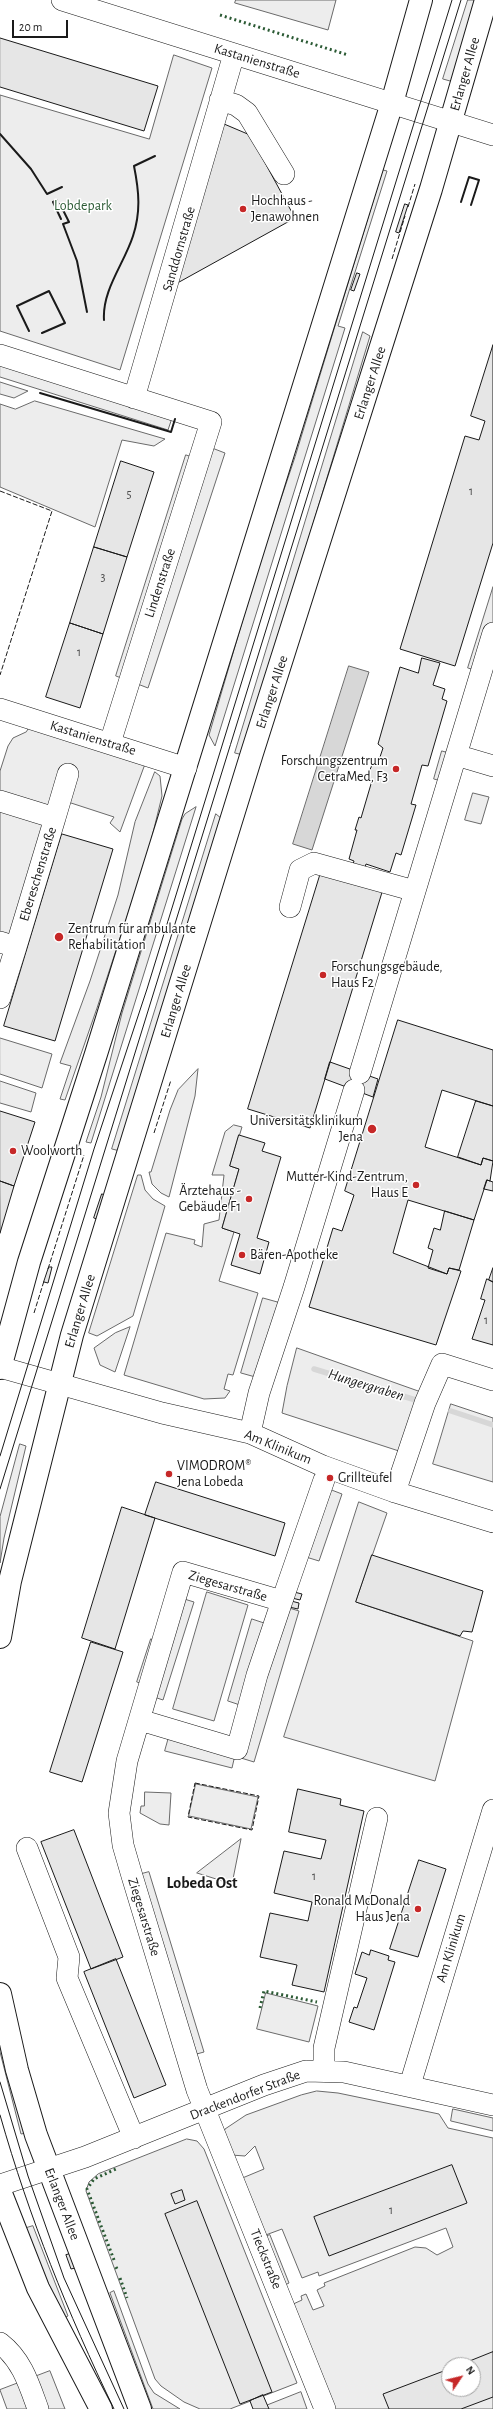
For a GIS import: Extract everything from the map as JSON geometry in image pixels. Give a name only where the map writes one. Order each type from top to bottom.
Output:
[{"type":"main road","points":[[0,1368],[29,1262],[186,768],[392,103],[421,0]]},
{"type":"main road","name":"Erlanger Allee","points":[[0,1637],[10,1581],[72,1335],[252,753],[452,122],[486,0]]},
{"type":"main road","name":"Erlanger Allee","points":[[0,1994],[17,2070],[48,2169],[140,2409]]},
{"type":"main road","points":[[0,2191],[38,2288],[101,2409]]},
{"type":"street","name":"Kastanienstraße","points":[[62,0],[493,134]]},
{"type":"street","name":"Sanddornstraße","points":[[134,398],[166,295],[234,54]]},
{"type":"street","points":[[220,100],[236,105],[247,112],[284,174]]},
{"type":"street","points":[[0,355],[134,398]]},
{"type":"street","name":"Lindenstraße","points":[[110,743],[211,422],[134,398]]},
{"type":"street","points":[[250,1433],[259,1393],[294,1287],[491,645]]},
{"type":"street","name":"Kastanienstraße","points":[[0,710],[110,743],[186,768]]},
{"type":"street","points":[[456,755],[493,766]]},
{"type":"street","points":[[55,818],[68,774]]},
{"type":"street","name":"Ebereschenstraße","points":[[0,801],[55,818],[8,945],[0,998]]},
{"type":"street","points":[[290,907],[300,870],[314,863],[415,891]]},
{"type":"street","points":[[395,1492],[425,1403],[442,1364],[493,1380]]},
{"type":"street","points":[[0,1368],[59,1384]]},
{"type":"street","name":"Am Klinikum","points":[[59,1384],[250,1433],[323,1466],[395,1492],[493,1522]]},
{"type":"street","name":"Ziegesarstraße","points":[[140,1720],[237,1749],[257,1675],[324,1480]]},
{"type":"street","name":"Ziegesarstraße","points":[[204,2110],[196,2090],[124,1845],[119,1813],[127,1761],[183,1572],[282,1601]]},
{"type":"street","name":"Am Klinikum","points":[[410,2085],[493,1810]]},
{"type":"street","points":[[324,2070],[324,2048],[377,1818]]},
{"type":"street","points":[[27,1848],[68,1957],[67,1978],[134,2138]]},
{"type":"street","name":"Drackendorfer Straße","points":[[0,2185],[134,2138],[289,2075],[324,2070],[344,2072],[410,2085],[493,2106]]},
{"type":"street","name":"Tieckstraße","points":[[204,2110],[325,2409]]},
{"type":"street","points":[[0,2343],[13,2353],[26,2377],[38,2409]]},
{"type":"shaded area","points":[[236,0],[336,0],[328,30],[235,3]]},
{"type":"shaded area","points":[[468,0],[476,0],[452,79],[450,81],[443,79]]},
{"type":"shaded area","name":"Lobdepark","points":[[174,55],[212,68],[120,370],[0,331],[0,95],[149,139]]},
{"type":"shaded area","points":[[383,170],[387,171],[338,326],[345,328],[215,746],[209,735],[260,561],[295,457]]},
{"type":"shaded area","points":[[363,332],[370,336],[243,755],[235,753]]},
{"type":"shaded area","points":[[0,364],[172,418],[168,430],[0,377]]},
{"type":"shaded area","points":[[0,382],[28,391],[14,398],[0,394]]},
{"type":"shaded area","points":[[35,401],[165,439],[154,446],[122,440],[95,527],[0,487],[0,404],[15,409]]},
{"type":"shaded area","points":[[212,448],[225,453],[148,688],[135,683]]},
{"type":"shaded area","points":[[186,455],[196,458],[126,680],[116,676]]},
{"type":"shaded area","points":[[493,587],[493,633],[481,672],[468,668]]},
{"type":"shaded area","points":[[349,666],[369,672],[312,850],[293,844]]},
{"type":"shaded area","points":[[29,728],[145,764],[120,832],[110,823],[114,817],[68,802],[21,957],[0,951],[0,771],[8,746],[13,738],[26,732]]},
{"type":"shaded area","points":[[442,751],[456,755],[448,783],[434,779]]},
{"type":"shaded area","points":[[155,772],[160,776],[162,796],[148,853],[65,1100],[60,1099],[71,1066],[60,1063],[90,981],[118,895],[135,822]]},
{"type":"shaded area","points":[[473,793],[489,797],[481,824],[465,820]]},
{"type":"shaded area","points":[[196,807],[91,1143],[86,1142],[101,1097],[122,1013],[182,819],[185,814]]},
{"type":"shaded area","points":[[216,814],[222,819],[120,1151],[112,1149]]},
{"type":"shaded area","points":[[0,1038],[52,1054],[42,1088],[0,1074]]},
{"type":"shaded area","points":[[198,1069],[195,1096],[169,1197],[161,1193],[152,1184],[149,1172],[151,1172],[170,1110],[178,1090]]},
{"type":"shaded area","points":[[0,1081],[36,1093],[31,1112],[0,1103]]},
{"type":"shaded area","points":[[234,1125],[242,1127],[230,1166],[239,1169],[222,1228],[234,1232],[219,1281],[258,1293],[233,1375],[228,1374],[224,1389],[230,1391],[225,1398],[204,1399],[124,1375],[166,1233],[195,1240],[194,1244],[202,1247],[204,1224],[219,1220],[224,1175],[212,1175],[225,1132]]},
{"type":"shaded area","points":[[138,1175],[141,1175],[145,1190],[153,1199],[165,1206],[133,1316],[97,1336],[89,1333]]},
{"type":"shaded area","points":[[263,1298],[281,1303],[259,1378],[241,1373]]},
{"type":"shaded area","points":[[130,1327],[115,1372],[100,1365],[94,1348],[115,1333]]},
{"type":"shaded area","points":[[297,1348],[421,1392],[402,1452],[282,1413]]},
{"type":"shaded area","points":[[451,1404],[493,1418],[493,1482],[433,1464]]},
{"type":"shaded area","points":[[20,1444],[26,1446],[4,1538],[0,1563],[0,1517]]},
{"type":"shaded area","points":[[329,1489],[342,1494],[319,1561],[306,1557]]},
{"type":"shaded area","points":[[359,1502],[387,1513],[356,1602],[473,1641],[435,1781],[284,1737]]},
{"type":"shaded area","points":[[207,1592],[248,1605],[214,1721],[173,1709]]},
{"type":"shaded area","points":[[181,1598],[194,1602],[163,1700],[151,1696]]},
{"type":"shaded area","points":[[286,1607],[299,1611],[254,1762],[241,1758]]},
{"type":"shaded area","points":[[252,1619],[264,1623],[240,1705],[228,1701]]},
{"type":"shaded area","points":[[151,1639],[156,1641],[143,1684],[137,1682]]},
{"type":"shaded area","points":[[169,1737],[235,1755],[232,1768],[165,1751]]},
{"type":"shaded area","points":[[196,1784],[258,1797],[251,1829],[189,1816]]},
{"type":"shaded area","points":[[145,1792],[171,1793],[169,1825],[160,1824],[140,1813],[141,1806],[144,1806]]},
{"type":"shaded area","points":[[241,1839],[232,1884],[197,1873]]},
{"type":"shaded area","points":[[149,1872],[204,2052],[193,2055],[138,1875]]},
{"type":"shaded area","points":[[266,1993],[318,2006],[309,2042],[257,2029]]},
{"type":"shaded area","points":[[0,2035],[26,2133],[21,2134],[0,2052]]},
{"type":"shaded area","points":[[317,2091],[338,2093],[439,2114],[448,2128],[493,2138],[493,2409],[332,2409],[291,2305],[302,2300],[301,2296],[306,2294],[313,2310],[324,2306],[317,2290],[325,2286],[324,2283],[415,2247],[426,2248],[437,2255],[453,2247],[446,2228],[319,2276],[318,2272],[302,2278],[282,2229],[263,2236],[240,2179],[264,2169],[255,2146],[245,2156],[231,2155],[223,2134],[225,2129],[246,2115],[301,2095]]},
{"type":"shaded area","points":[[453,2109],[493,2118],[493,2131],[451,2121]]},
{"type":"shaded area","points":[[187,2139],[197,2141],[204,2149],[297,2383],[230,2409],[200,2409],[184,2402],[161,2386],[155,2379],[86,2191],[89,2182],[98,2174]]},
{"type":"shaded area","points":[[33,2226],[68,2316],[59,2320],[20,2230]]},
{"type":"shaded area","points":[[270,2235],[289,2283],[283,2286],[264,2237]]},
{"type":"shaded area","points":[[114,2291],[148,2384],[154,2393],[180,2409],[153,2409],[110,2293]]},
{"type":"shaded area","points":[[50,2371],[65,2409],[7,2409],[0,2390]]},
{"type":"shaded area","points":[[301,2392],[307,2409],[255,2409],[267,2405]]},
{"type":"building","points":[[0,38],[158,86],[144,131],[0,87]]},
{"type":"building","name":"Hochhaus - Jenawohnen","points":[[217,121],[250,135],[295,218],[172,286]]},
{"type":"building","points":[[405,204],[408,205],[399,233],[396,232]]},
{"type":"building","points":[[357,273],[360,274],[354,291],[351,290]]},
{"type":"building","points":[[493,345],[493,543],[455,666],[400,649],[465,436],[479,440],[485,421],[471,416]]},
{"type":"building","points":[[121,461],[154,472],[127,557],[94,547]]},
{"type":"building","points":[[94,547],[127,557],[103,634],[70,623]]},
{"type":"building","points":[[70,623],[103,634],[80,708],[46,697]]},
{"type":"building","name":"Forschungszentrum CetraMed, F3","points":[[422,658],[440,663],[433,685],[445,689],[442,699],[447,701],[428,766],[422,765],[411,804],[416,805],[401,855],[396,853],[390,872],[366,864],[361,881],[349,878],[354,861],[349,859],[357,830],[355,830],[359,817],[361,818],[371,784],[369,772],[372,765],[378,763],[383,748],[378,744],[400,667],[418,673]]},
{"type":"building","name":"Zentrum für ambulante Rehabilitation","points":[[62,834],[113,849],[55,1041],[4,1026]]},
{"type":"building","name":"Forschungsgebäude, Haus F2","points":[[322,869],[383,889],[310,1128],[248,1109]]},
{"type":"building","name":"Mutter-Kind-Zentrum, Haus E","points":[[398,1020],[493,1050],[493,1106],[442,1090],[425,1147],[481,1165],[483,1158],[493,1161],[490,1181],[487,1180],[474,1220],[408,1200],[393,1253],[447,1274],[449,1268],[461,1271],[436,1345],[309,1307],[333,1228],[342,1231],[354,1195],[345,1191]]},
{"type":"building","points":[[330,1062],[378,1079],[373,1097],[325,1079]]},
{"type":"building","points":[[476,1101],[493,1106],[493,1161],[483,1158],[481,1165],[458,1157]]},
{"type":"building","name":"Woolworth","points":[[0,1111],[35,1122],[14,1186],[0,1181]]},
{"type":"building","name":"Ärztehaus - Gebäude F1","points":[[239,1135],[265,1143],[262,1151],[281,1157],[257,1238],[269,1242],[260,1274],[231,1265],[240,1234],[222,1228],[239,1169],[230,1166]]},
{"type":"building","points":[[487,1180],[493,1182],[493,1191],[484,1189]]},
{"type":"building","points":[[0,1181],[14,1186],[0,1233]]},
{"type":"building","points":[[102,1194],[105,1195],[97,1219],[94,1218]]},
{"type":"building","points":[[445,1211],[474,1220],[459,1270],[449,1268],[447,1274],[428,1268],[433,1250],[428,1248],[434,1228],[440,1230]]},
{"type":"building","points":[[49,1267],[52,1267],[48,1283],[44,1282]]},
{"type":"building","points":[[493,1268],[493,1282],[489,1280]]},
{"type":"building","points":[[487,1279],[493,1282],[493,1345],[472,1339],[485,1300],[481,1299]]},
{"type":"building","points":[[156,1482],[285,1523],[275,1556],[145,1515]]},
{"type":"building","points":[[122,1507],[155,1518],[115,1649],[82,1638]]},
{"type":"building","points":[[372,1555],[483,1591],[472,1632],[463,1631],[460,1636],[356,1602]]},
{"type":"building","points":[[294,1592],[302,1594],[300,1600],[292,1598]]},
{"type":"building","points":[[291,1601],[299,1603],[298,1609],[289,1607]]},
{"type":"building","points":[[91,1642],[123,1652],[82,1782],[50,1772]]},
{"type":"building","points":[[298,1789],[341,1799],[340,1805],[364,1811],[324,1992],[292,1985],[297,1965],[260,1957],[270,1913],[308,1921],[312,1902],[274,1893],[284,1851],[321,1859],[326,1840],[289,1832]]},
{"type":"building","points":[[74,1830],[123,1957],[91,1969],[41,1842]]},
{"type":"building","name":"Ronald McDonald Haus Jena","points":[[419,1860],[446,1869],[418,1957],[390,1949]]},
{"type":"building","points":[[371,1950],[389,1956],[388,1960],[395,1962],[374,2030],[349,2022],[354,2007],[357,2008],[367,1978],[355,1974],[362,1952],[369,1955]]},
{"type":"building","points":[[116,1959],[166,2085],[134,2098],[84,1972]]},
{"type":"building","points":[[452,2165],[467,2203],[329,2256],[314,2217]]},
{"type":"building","points":[[182,2190],[185,2200],[175,2204],[171,2194]]},
{"type":"building","points":[[197,2201],[272,2392],[240,2404],[165,2214]]},
{"type":"building","points":[[70,2254],[75,2268],[71,2269],[66,2255]]},
{"type":"building","points":[[493,2352],[493,2397],[461,2409],[389,2409],[383,2394],[441,2372],[441,2397],[481,2397],[480,2357]]},
{"type":"building","points":[[263,2395],[269,2409],[253,2409],[250,2401]]},
{"type":"waterway","name":"Hungergraben","points":[[314,1369],[419,1401]]},
{"type":"waterway","name":"Hungergraben","points":[[451,1411],[493,1425]]},
{"type":"tram line","points":[[0,1456],[94,1149],[147,989],[452,0]]},
{"type":"tram line","points":[[0,1489],[461,0]]},
{"type":"tram line","points":[[0,2082],[28,2176],[64,2278],[124,2409]]},
{"type":"tram line","points":[[0,2115],[24,2191],[51,2265],[65,2301],[114,2409]]},
{"type":"hedge","points":[[220,15],[348,55]]},
{"type":"hedge","points":[[260,2008],[264,1991],[317,2002]]},
{"type":"hedge","points":[[114,2260],[87,2189],[94,2179],[116,2169]]},
{"type":"hedge","points":[[116,2267],[118,2271]]},
{"type":"hedge","points":[[120,2278],[127,2298]]},
{"type":"fence","points":[[408,207],[415,184]]},
{"type":"fence","points":[[392,259],[405,216]]},
{"type":"fence","points":[[0,491],[52,511],[0,675]]},
{"type":"fence","points":[[154,1133],[171,1080]]},
{"type":"fence","points":[[48,1269],[84,1155]]},
{"type":"fence","points":[[34,1313],[44,1281]]},
{"type":"fence","points":[[195,1783],[259,1796],[252,1830],[188,1817],[195,1783]]},
{"type":"wall","points":[[0,134],[31,169],[47,194],[62,187]]},
{"type":"wall","points":[[104,320],[106,298],[136,227],[138,201],[134,166],[155,156]]},
{"type":"wall","points":[[461,202],[469,177],[479,180],[471,205]]},
{"type":"wall","points":[[57,200],[53,202],[61,219]]},
{"type":"wall","points":[[60,204],[69,222],[63,224],[77,261],[87,312]]},
{"type":"wall","points":[[29,331],[17,306],[49,291],[65,323],[42,333]]},
{"type":"wall","points":[[40,393],[171,432],[175,419]]},
{"type":"place","name":"Hochhaus - Jenawohnen","points":[[243,209]]},
{"type":"place","name":"Forschungszentrum CetraMed, F3","points":[[396,769]]},
{"type":"place","name":"Zentrum für ambulante Rehabilitation","points":[[59,937]]},
{"type":"place","name":"Forschungsgebäude, Haus F2","points":[[323,975]]},
{"type":"place","name":"Universitätsklinikum Jena","points":[[372,1129]]},
{"type":"place","name":"Woolworth","points":[[13,1151]]},
{"type":"place","name":"Mutter-Kind-Zentrum, Haus E","points":[[416,1185]]},
{"type":"place","name":"Ärztehaus - Gebäude F1","points":[[249,1199]]},
{"type":"place","name":"Bären-Apotheke","points":[[242,1255]]},
{"type":"place","name":"VIMODROM® Jena Lobeda","points":[[169,1474]]},
{"type":"place","name":"Grillteufel","points":[[330,1478]]},
{"type":"place","name":"Ronald McDonald Haus Jena","points":[[418,1909]]},
{"type":"district","name":"Lobeda Ost","points":[[202,1883]]}]
